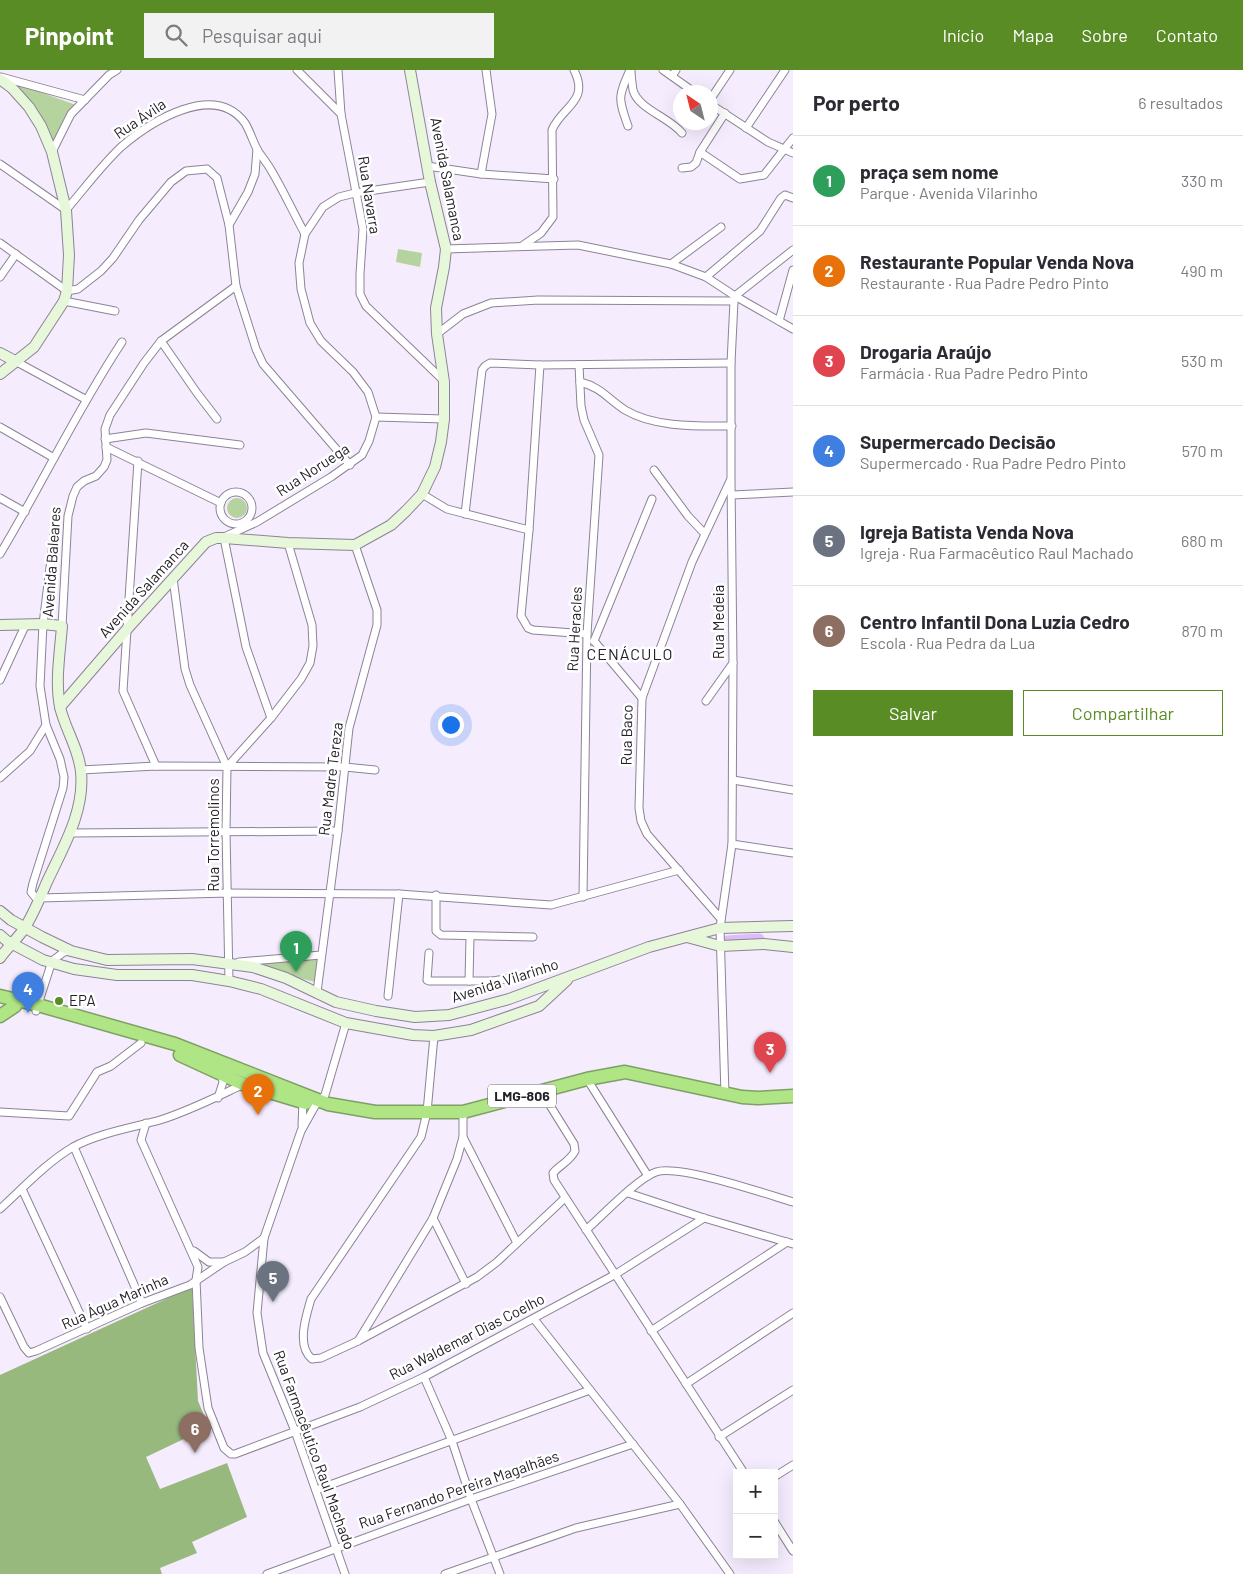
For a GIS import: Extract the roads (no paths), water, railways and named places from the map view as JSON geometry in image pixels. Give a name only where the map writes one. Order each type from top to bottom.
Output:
[{"type":"highway","name":"LMG-806","points":[[0,996],[174,1052],[243,1084],[314,1102],[375,1112],[463,1112],[587,1079],[625,1072],[758,1098],[793,1096]]},
{"type":"highway","name":"LMG-806","points":[[0,1005],[37,1008],[175,1044],[277,1083],[314,1102]]},
{"type":"highway","points":[[0,1016],[15,1006]]},
{"type":"highway","name":"LMG-806","points":[[722,1092],[759,1092],[793,1089]]},
{"type":"street","points":[[52,152],[71,114],[109,75],[117,70]]},
{"type":"street","points":[[297,70],[341,114]]},
{"type":"street","name":"Rua Navarra","points":[[338,70],[341,114],[363,229],[360,294],[366,306],[444,382]]},
{"type":"street","name":"Avenida Salamanca","points":[[60,707],[206,542],[216,538],[224,538],[288,543],[355,545],[391,526],[422,494],[435,467],[444,419],[444,382],[437,334],[436,308],[446,249],[430,182],[410,70]]},
{"type":"street","points":[[481,174],[492,114],[486,70]]},
{"type":"street","points":[[522,246],[541,233],[553,217],[552,130],[556,120],[571,107],[576,99],[579,89],[578,77],[574,70]]},
{"type":"street","points":[[628,126],[619,100],[620,92],[630,70]]},
{"type":"street","points":[[630,70],[633,91],[640,101],[648,109],[677,126],[682,133]]},
{"type":"street","points":[[663,70],[674,73],[687,85]]},
{"type":"street","points":[[718,88],[730,70]]},
{"type":"street","points":[[746,128],[785,70]]},
{"type":"street","points":[[0,78],[85,100]]},
{"type":"street","points":[[0,78],[30,107],[41,126],[52,152],[66,210],[69,255],[65,296],[34,347],[0,374]]},
{"type":"street","name":"Rua Ávila","points":[[66,210],[104,164],[122,147],[155,122],[181,109],[218,106],[233,112],[245,124],[304,234]]},
{"type":"street","points":[[718,109],[746,128],[793,153]]},
{"type":"street","points":[[682,168],[691,167],[696,163],[700,152],[725,113]]},
{"type":"street","points":[[700,152],[740,179],[764,175],[793,138]]},
{"type":"street","points":[[229,225],[248,192],[255,174],[257,149]]},
{"type":"street","points":[[0,164],[66,210]]},
{"type":"street","points":[[427,166],[481,174],[554,179]]},
{"type":"street","points":[[65,296],[78,289],[101,271],[139,220],[171,182],[186,171],[207,170],[217,178],[229,225],[236,286],[256,349],[263,364],[350,465]]},
{"type":"street","points":[[430,182],[356,193],[339,197],[323,207],[304,234],[299,263],[300,289],[310,322],[321,341],[353,372],[368,392],[376,417],[444,419]]},
{"type":"street","points":[[706,277],[760,231],[781,198],[785,195],[793,198]]},
{"type":"street","points":[[671,264],[721,228]]},
{"type":"street","points":[[0,243],[16,254],[65,296],[115,311]]},
{"type":"street","points":[[446,249],[578,244],[671,264],[706,277],[735,298],[793,329]]},
{"type":"street","points":[[437,334],[463,314],[490,303],[538,300],[735,298],[793,250]]},
{"type":"street","points":[[0,277],[16,254]]},
{"type":"street","points":[[780,321],[793,270]]},
{"type":"street","name":"Avenida Baleares","points":[[0,958],[5,942],[25,928],[40,898],[70,833],[82,788],[81,770],[75,746],[60,707],[58,678],[68,516],[71,502],[77,487],[96,476],[104,467],[107,460],[105,429],[110,415],[144,363],[161,341],[236,286]]},
{"type":"street","name":"Rua Medeia","points":[[722,1092],[716,946],[732,844],[731,363],[735,298]]},
{"type":"street","points":[[161,341],[217,419]]},
{"type":"street","points":[[0,554],[25,512],[85,399],[122,342]]},
{"type":"street","points":[[0,353],[85,399]]},
{"type":"street","points":[[465,514],[482,370],[490,363],[579,365],[731,363]]},
{"type":"street","points":[[540,365],[521,616],[523,623],[533,630],[587,634]]},
{"type":"street","name":"Rua Heracles","points":[[579,365],[584,420],[599,455],[587,634],[590,642],[583,897]]},
{"type":"street","points":[[580,382],[592,385],[626,410],[653,420],[690,426],[732,426]]},
{"type":"street","name":"Rua Noruega","points":[[224,538],[258,522],[350,465],[362,455],[369,441],[376,417]]},
{"type":"street","points":[[0,427],[54,458]]},
{"type":"street","points":[[106,443],[146,433],[240,445]]},
{"type":"street","points":[[106,443],[221,503]]},
{"type":"street","points":[[138,461],[123,691],[156,766]]},
{"type":"street","points":[[654,470],[688,516],[704,533]]},
{"type":"street","name":"Rua Baco","points":[[720,923],[679,870],[647,834],[641,821],[639,808],[642,698],[692,562],[704,533],[731,480]]},
{"type":"street","points":[[239,492],[244,494],[253,507],[250,518],[241,523],[231,523],[221,513],[221,503],[228,494],[239,492]]},
{"type":"street","points":[[732,495],[793,492]]},
{"type":"street","points":[[422,494],[447,509],[529,530]]},
{"type":"street","points":[[0,498],[25,512]]},
{"type":"street","points":[[642,698],[590,642],[652,499]]},
{"type":"street","points":[[250,518],[258,522]]},
{"type":"street","points":[[231,523],[224,538],[246,647],[271,718]]},
{"type":"street","name":"Avenida Baleares","points":[[40,898],[35,897],[31,892],[63,788],[64,777],[60,759],[46,725],[40,686],[42,624],[55,527]]},
{"type":"street","points":[[227,767],[271,718],[301,679],[310,663],[313,646],[312,625],[288,543]]},
{"type":"street","name":"Rua Madre Tereza","points":[[317,992],[349,728],[378,626],[377,610],[355,545]]},
{"type":"street","name":"Rua Torremolinos","points":[[174,578],[185,669],[227,767],[226,831],[229,981]]},
{"type":"street","points":[[0,625],[25,626],[42,624],[62,626]]},
{"type":"street","points":[[0,680],[25,626]]},
{"type":"street","points":[[706,702],[733,663]]},
{"type":"street","points":[[0,778],[30,751],[46,725]]},
{"type":"street","points":[[81,770],[156,766],[344,767],[376,770]]},
{"type":"street","points":[[733,780],[793,790]]},
{"type":"street","points":[[70,833],[338,831]]},
{"type":"street","points":[[732,844],[793,854]]},
{"type":"street","points":[[40,898],[228,893],[399,894],[436,895],[551,906],[679,870]]},
{"type":"street","points":[[388,996],[399,894]]},
{"type":"street","points":[[436,895],[435,924],[436,931],[441,935],[533,937]]},
{"type":"street","points":[[11,920],[23,917],[34,908]]},
{"type":"street","name":"Avenida Vilarinho","points":[[0,911],[25,928],[71,951],[107,960],[192,959],[253,967],[286,978],[336,1002],[376,1012],[415,1018],[449,1015],[509,999],[720,923],[793,926]]},
{"type":"street","points":[[686,936],[716,946],[764,944],[793,947]]},
{"type":"street","points":[[468,981],[470,937]]},
{"type":"street","points":[[5,942],[43,960],[74,969],[117,975],[192,974],[260,989],[346,1022],[393,1032],[434,1036],[471,1030],[539,1006],[574,975]]},
{"type":"street","points":[[37,1008],[52,962],[64,952],[71,951]]},
{"type":"street","points":[[429,953],[427,980],[429,981],[492,981],[512,978]]},
{"type":"street","points":[[228,963],[321,955]]},
{"type":"street","points":[[284,999],[301,1004],[317,992]]},
{"type":"street","points":[[314,1102],[324,1096],[346,1022],[336,1002]]},
{"type":"street","points":[[434,1036],[428,1112],[421,1137],[311,1299],[306,1315],[304,1332],[304,1348],[307,1354],[312,1358],[321,1358],[358,1341],[466,1284],[497,1262],[565,1198]]},
{"type":"street","points":[[0,1112],[69,1116],[97,1072],[111,1066],[141,1042]]},
{"type":"street","points":[[218,1098],[223,1082],[221,1074]]},
{"type":"street","points":[[587,1079],[648,1176]]},
{"type":"street","points":[[0,1208],[57,1158],[74,1147],[104,1135],[161,1120],[218,1098],[243,1084],[254,1082],[277,1083]]},
{"type":"street","points":[[541,1092],[574,1144],[575,1151],[572,1157],[553,1173],[554,1180],[741,1469]]},
{"type":"street","name":"Rua Farmacêutico Raul Machado","points":[[301,1131],[314,1102]]},
{"type":"street","name":"Rua Farmacêutico Raul Machado","points":[[314,1102],[301,1131],[264,1238],[257,1313],[263,1353],[295,1431],[345,1574]]},
{"type":"street","points":[[358,1341],[433,1218],[457,1159],[463,1137],[463,1112]]},
{"type":"street","points":[[146,1123],[141,1140],[192,1249],[198,1267],[196,1280]]},
{"type":"street","points":[[463,1137],[517,1243]]},
{"type":"street","points":[[74,1147],[142,1303]]},
{"type":"street","points":[[586,1230],[648,1176],[663,1170],[710,1178],[793,1202]]},
{"type":"street","points":[[22,1189],[87,1329]]},
{"type":"street","points":[[628,1193],[790,1243]]},
{"type":"street","points":[[433,1218],[466,1284]]},
{"type":"street","name":"Rua Waldemar Dias Coelho","points":[[196,1280],[199,1348],[208,1408],[224,1448],[231,1454],[235,1454],[360,1406],[424,1377],[616,1274],[704,1218]]},
{"type":"street","name":"Rua Água Marinha","points":[[0,1297],[24,1347],[30,1353],[142,1303],[190,1285],[224,1262],[245,1252],[264,1238]]},
{"type":"street","points":[[651,1331],[790,1243]]},
{"type":"street","points":[[192,1249],[209,1262],[224,1262]]},
{"type":"street","points":[[686,1384],[793,1313]]},
{"type":"street","points":[[534,1319],[634,1444],[730,1574]]},
{"type":"street","points":[[424,1377],[452,1441],[471,1499],[500,1574]]},
{"type":"street","points":[[316,1490],[590,1390]]},
{"type":"street","points":[[719,1437],[793,1390]]},
{"type":"street","name":"Rua Fernando Pereira Magalhães","points":[[269,1574],[471,1499],[634,1444]]},
{"type":"street","points":[[778,1475],[793,1466]]},
{"type":"street","points":[[445,1574],[576,1528],[680,1504]]},
{"type":"street","points":[[778,1527],[793,1551]]},
{"type":"waterway","points":[[727,941],[759,939]]},
{"type":"place","name":"praça sem nome","points":[[296,972]]},
{"type":"place","name":"EPA","points":[[59,1001]]},
{"type":"place","name":"Supermercado Decisão","points":[[28,1013]]},
{"type":"place","name":"Drogaria Araújo","points":[[770,1073]]},
{"type":"place","name":"Restaurante Popular Venda Nova","points":[[258,1115]]},
{"type":"place","name":"Igreja Batista Venda Nova","points":[[273,1302]]},
{"type":"place","name":"Centro Infantil Dona Luzia Cedro","points":[[195,1453]]},
{"type":"district","name":"CENÁCULO","points":[[630,654]]}]
